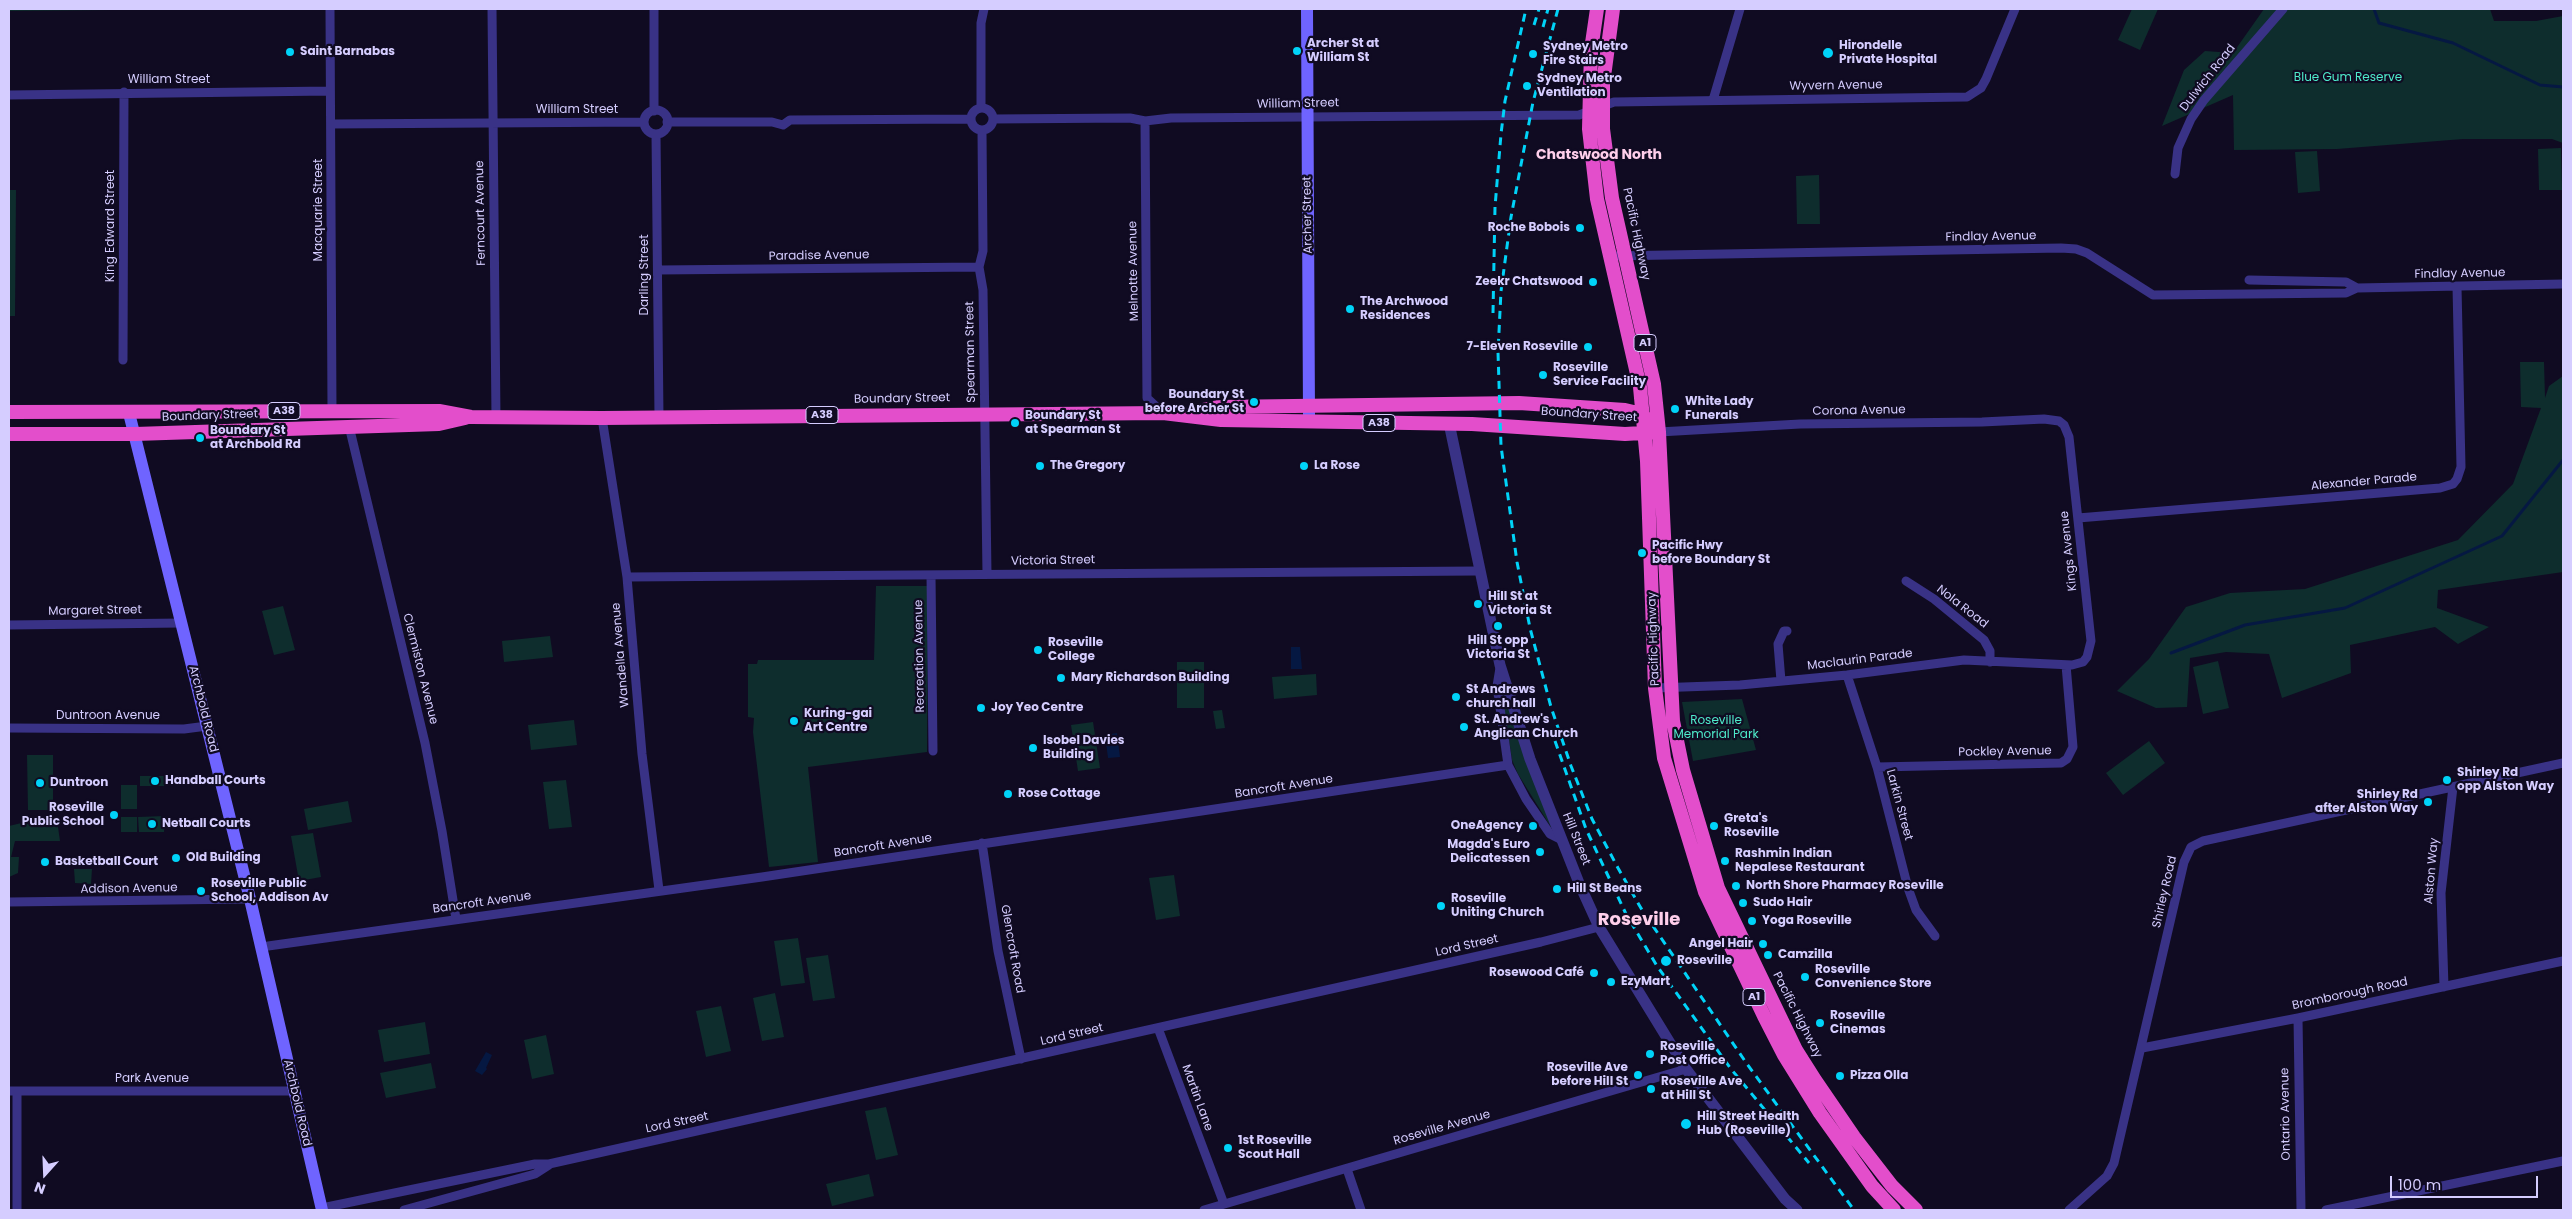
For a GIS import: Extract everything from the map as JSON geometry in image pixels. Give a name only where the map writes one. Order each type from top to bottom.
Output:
[{"type":"highway","name":"Pacific Highway","points":[[1597,9],[1591,50],[1589,112],[1597,199],[1637,371],[1645,433],[1652,554],[1656,688],[1664,758],[1708,899],[1784,1055],[1843,1146],[1872,1186],[1894,1210]]},
{"type":"highway","name":"Pacific Highway","points":[[1613,9],[1606,51],[1603,107],[1605,153],[1612,198],[1652,376],[1659,432],[1673,721],[1683,770],[1713,874],[1796,1050],[1854,1137],[1892,1186],[1916,1210]]},
{"type":"highway","name":"Boundary Street","points":[[1183,414],[1218,407],[1519,403],[1620,409],[1642,414],[1659,432]]},
{"type":"highway","name":"Boundary Street","points":[[9,412],[439,411],[471,417],[496,418],[1163,413],[1220,420],[1524,425],[1625,434],[1659,432]]},
{"type":"highway","name":"Boundary Street","points":[[9,434],[135,434],[439,424],[471,417]]},
{"type":"main road","name":"Archer Street","points":[[1307,9],[1309,422]]},
{"type":"main road","name":"Archbold Road","points":[[129,413],[250,899],[322,1209]]},
{"type":"street","name":"Macquarie Street","points":[[330,9],[332,411]]},
{"type":"street","name":"Ferncourt Avenue","points":[[492,9],[496,418]]},
{"type":"street","points":[[654,9],[654,111]]},
{"type":"street","points":[[982,108],[981,23],[984,9]]},
{"type":"street","points":[[1714,100],[1740,9]]},
{"type":"street","name":"Wyvern Avenue","points":[[1603,107],[1614,102],[1967,97],[1981,88],[1986,80],[2015,9]]},
{"type":"street","name":"Dulwich Road","points":[[2175,174],[2178,148],[2191,119],[2204,100],[2283,9]]},
{"type":"street","name":"William Street","points":[[9,95],[124,92],[330,91]]},
{"type":"street","name":"King Edward Street","points":[[123,360],[124,92]]},
{"type":"street","name":"William Street","points":[[993,119],[1130,118],[1145,121],[1171,118],[1579,116],[1603,107]]},
{"type":"street","points":[[982,108],[990,111],[993,119],[988,128],[982,130],[974,127],[971,119],[974,112],[982,108]]},
{"type":"street","points":[[654,111],[663,113],[667,122],[663,131],[656,134],[646,129],[644,122],[647,114],[654,111]]},
{"type":"street","points":[[667,122],[772,122],[783,125],[790,120],[971,119]]},
{"type":"street","name":"Melnotte Avenue","points":[[1145,121],[1147,398],[1163,413]]},
{"type":"street","name":"William Street","points":[[331,124],[644,122]]},
{"type":"street","name":"Spearman Street","points":[[982,130],[983,251],[979,267],[983,290],[987,574]]},
{"type":"street","name":"Darling Street","points":[[656,134],[659,417]]},
{"type":"street","name":"Findlay Avenue","points":[[1611,256],[2061,248],[2087,253],[2152,295],[2346,294],[2357,288],[2563,284]]},
{"type":"street","name":"Paradise Avenue","points":[[658,270],[979,267]]},
{"type":"street","name":"Findlay Avenue","points":[[2249,280],[2346,282],[2357,288]]},
{"type":"street","name":"Alexander Parade","points":[[2078,518],[2440,488],[2453,484],[2458,479],[2461,467],[2457,287]]},
{"type":"street","name":"Wandella Avenue","points":[[602,418],[627,577],[642,754],[658,890]]},
{"type":"street","name":"Corona Avenue","points":[[1659,432],[1800,424],[1982,422],[2044,419],[2059,421]]},
{"type":"street","name":"Kings Avenue","points":[[2059,421],[2064,425],[2069,438],[2091,647],[2087,658],[2083,662],[2066,665]]},
{"type":"street","name":"Hill Street","points":[[1448,423],[1459,464],[1478,571],[1500,665],[1530,759],[1599,927],[1686,1069],[1795,1210]]},
{"type":"street","name":"Clermiston Avenue","points":[[350,426],[425,743],[442,831],[456,920]]},
{"type":"street","name":"Victoria Street","points":[[627,577],[1478,571]]},
{"type":"street","name":"Recreation Avenue","points":[[931,576],[934,752]]},
{"type":"street","name":"Nola Road","points":[[1906,581],[1934,599],[1984,640],[1990,652],[1990,662]]},
{"type":"street","name":"Margaret Street","points":[[9,625],[182,623]]},
{"type":"street","points":[[1781,681],[1778,644],[1784,631],[1787,631]]},
{"type":"street","name":"Maclaurin Parade","points":[[1656,688],[1781,681],[1847,675],[1964,660],[2066,665]]},
{"type":"street","points":[[1500,665],[1497,686],[1508,766],[1526,798],[1550,834],[1562,840]]},
{"type":"street","name":"Pockley Avenue","points":[[1876,766],[2061,763],[2067,759],[2073,747],[2066,665]]},
{"type":"street","name":"Larkin Street","points":[[1847,675],[1876,766],[1913,903],[1935,936]]},
{"type":"street","name":"Duntroon Avenue","points":[[9,728],[184,729],[207,726]]},
{"type":"street","name":"Shirley Road","points":[[2069,1210],[2112,1170],[2184,862],[2191,847],[2203,841],[2563,763]]},
{"type":"street","name":"Bancroft Avenue","points":[[261,947],[1508,766]]},
{"type":"street","name":"Alston Way","points":[[2444,987],[2441,893],[2453,787]]},
{"type":"street","name":"Glencroft Road","points":[[982,843],[998,951],[1021,1059]]},
{"type":"street","name":"Addison Avenue","points":[[9,902],[250,899]]},
{"type":"street","name":"Lord Street","points":[[322,1209],[535,1164],[549,1164],[1541,942],[1599,927]]},
{"type":"street","name":"Bromborough Road","points":[[2142,1048],[2298,1018],[2563,962]]},
{"type":"street","name":"Ontario Avenue","points":[[2298,1018],[2301,1210]]},
{"type":"street","name":"Martin Lane","points":[[1158,1028],[1224,1204]]},
{"type":"street","name":"Roseville Avenue","points":[[1204,1210],[1686,1069]]},
{"type":"street","points":[[13,1091],[17,1210]]},
{"type":"street","name":"Park Avenue","points":[[13,1091],[295,1091]]},
{"type":"street","points":[[2326,1210],[2563,1161]]},
{"type":"street","name":"Lord Street","points":[[404,1210],[535,1174],[549,1164]]},
{"type":"street","points":[[1347,1169],[1361,1210]]},
{"type":"green space","points":[[9,9],[111,9],[111,10],[9,11]]},
{"type":"green space","points":[[2132,9],[2158,9],[2140,50],[2118,40]]},
{"type":"green space","name":"Blue Gum Reserve","points":[[2264,9],[2490,9],[2494,21],[2536,21],[2563,16],[2563,143],[2552,139],[2463,139],[2337,149],[2234,150],[2233,95],[2162,126],[2184,70],[2205,51],[2233,53]]},
{"type":"green space","points":[[2561,148],[2562,190],[2539,190],[2538,149]]},
{"type":"green space","points":[[2317,151],[2320,191],[2298,193],[2295,152]]},
{"type":"green space","points":[[1819,175],[1820,224],[1797,224],[1796,176]]},
{"type":"green space","points":[[9,190],[16,190],[15,316],[9,316]]},
{"type":"green space","points":[[2520,362],[2544,362],[2545,398],[2549,386],[2563,376],[2563,572],[2438,590],[2437,608],[2489,627],[2458,644],[2435,627],[2350,645],[2351,673],[2282,698],[2269,654],[2226,652],[2190,658],[2187,707],[2156,708],[2117,691],[2149,659],[2186,607],[2230,593],[2305,589],[2458,540],[2513,484],[2541,408],[2521,407]]},
{"type":"green space","points":[[876,586],[928,586],[927,752],[808,767],[818,862],[769,867],[753,732],[754,718],[748,717],[748,664],[757,664],[758,660],[874,660]]},
{"type":"green space","points":[[283,606],[295,650],[274,655],[262,611]]},
{"type":"green space","points":[[550,636],[553,657],[504,662],[502,641]]},
{"type":"green space","points":[[2218,661],[2229,708],[2203,714],[2193,667]]},
{"type":"green space","points":[[1177,662],[1204,662],[1204,708],[1177,708]]},
{"type":"green space","points":[[1316,674],[1317,695],[1274,699],[1272,677]]},
{"type":"green space","points":[[1501,686],[1554,832],[1518,774],[1512,760]]},
{"type":"green space","name":"Roseville Memorial Park","points":[[1742,699],[1756,750],[1693,761],[1682,702]]},
{"type":"green space","points":[[1222,710],[1225,728],[1216,729],[1213,711]]},
{"type":"green space","points":[[574,720],[577,745],[531,750],[528,725]]},
{"type":"green space","points":[[1093,722],[1100,768],[1078,771],[1071,725]]},
{"type":"green space","points":[[2149,741],[2165,763],[2123,795],[2106,773]]},
{"type":"green space","name":"Duntroon","points":[[27,755],[53,755],[53,810],[28,810]]},
{"type":"green space","name":"Handball Courts","points":[[140,776],[171,776],[170,786],[140,786]]},
{"type":"green space","points":[[566,780],[572,827],[549,829],[543,782]]},
{"type":"green space","points":[[121,785],[137,785],[137,809],[121,809]]},
{"type":"green space","points":[[348,801],[352,822],[308,830],[304,809]]},
{"type":"green space","name":"Netball Courts","points":[[165,816],[164,832],[139,832],[138,817]]},
{"type":"green space","points":[[121,817],[137,817],[137,832],[121,832]]},
{"type":"green space","points":[[38,819],[48,821],[58,827],[60,841],[15,841],[11,857],[19,857],[18,873],[9,877],[9,826]]},
{"type":"green space","points":[[313,833],[321,877],[299,881],[291,836]]},
{"type":"green space","points":[[74,869],[92,869],[91,884],[75,883]]},
{"type":"green space","points":[[1174,875],[1180,916],[1156,920],[1149,878]]},
{"type":"green space","points":[[798,938],[805,983],[781,986],[774,941]]},
{"type":"green space","points":[[828,955],[835,998],[813,1001],[806,958]]},
{"type":"green space","points":[[775,993],[784,1037],[762,1041],[753,998]]},
{"type":"green space","points":[[721,1006],[731,1051],[706,1057],[696,1011]]},
{"type":"green space","points":[[425,1022],[430,1054],[384,1062],[378,1030]]},
{"type":"green space","points":[[546,1035],[554,1074],[532,1079],[524,1040]]},
{"type":"green space","points":[[431,1063],[436,1088],[386,1098],[380,1073]]},
{"type":"green space","points":[[886,1107],[898,1155],[876,1160],[865,1111]]},
{"type":"green space","points":[[869,1174],[874,1196],[832,1206],[826,1184]]},
{"type":"water","points":[[1291,647],[1300,647],[1302,669],[1291,669]]},
{"type":"water","points":[[1117,733],[1120,757],[1108,758],[1105,735]]},
{"type":"water","points":[[486,1052],[492,1055],[487,1069],[482,1075],[475,1071]]},
{"type":"waterway","points":[[2374,9],[2379,23],[2453,43],[2540,85],[2563,87]]},
{"type":"waterway","points":[[2171,653],[2245,625],[2345,608],[2502,536],[2563,460]]},
{"type":"railway","points":[[1493,313],[1495,207],[1501,134],[1505,101],[1526,9]]},
{"type":"railway","points":[[1534,25],[1539,9]]},
{"type":"railway","points":[[1543,27],[1548,9]]},
{"type":"railway","points":[[1558,9],[1533,102],[1511,217],[1501,291],[1498,352],[1501,446],[1517,562],[1530,628],[1551,707],[1571,766],[1592,819],[1618,868],[1642,910],[1747,1064],[1854,1210]]},
{"type":"railway","points":[[1555,741],[1586,829],[1626,914],[1657,966],[1731,1069],[1809,1163]]},
{"type":"place","name":"Archer St at William St","points":[[1297,51]]},
{"type":"place","name":"Saint Barnabas","points":[[290,52]]},
{"type":"place","name":"Hirondelle Private Hospital","points":[[1828,53]]},
{"type":"place","name":"Sydney Metro Fire Stairs","points":[[1533,54]]},
{"type":"place","name":"Sydney Metro Ventilation","points":[[1527,86]]},
{"type":"place","name":"Roche Bobois","points":[[1580,228]]},
{"type":"place","name":"Zeekr Chatswood","points":[[1593,282]]},
{"type":"place","name":"The Archwood Residences","points":[[1350,309]]},
{"type":"place","name":"7-Eleven Roseville","points":[[1588,347]]},
{"type":"place","name":"Roseville Service Facility","points":[[1543,375]]},
{"type":"place","name":"Boundary St before Archer St","points":[[1254,402]]},
{"type":"place","name":"White Lady Funerals","points":[[1675,409]]},
{"type":"place","name":"Boundary St at Spearman St","points":[[1015,423]]},
{"type":"place","name":"Boundary St at Archbold Rd","points":[[200,438]]},
{"type":"place","name":"The Gregory","points":[[1040,466]]},
{"type":"place","name":"La Rose","points":[[1304,466]]},
{"type":"place","name":"Pacific Hwy before Boundary St","points":[[1642,553]]},
{"type":"place","name":"Hill St at Victoria St","points":[[1478,604]]},
{"type":"place","name":"Hill St opp Victoria St","points":[[1498,626]]},
{"type":"place","name":"Roseville College","points":[[1038,650]]},
{"type":"place","name":"Mary Richardson Building","points":[[1061,678]]},
{"type":"place","name":"St Andrews church hall","points":[[1456,697]]},
{"type":"place","name":"Joy Yeo Centre","points":[[981,708]]},
{"type":"place","name":"Kuring-gai Art Centre","points":[[794,721]]},
{"type":"place","name":"St. Andrew's Anglican Church","points":[[1464,727]]},
{"type":"place","name":"Isobel Davies Building","points":[[1033,748]]},
{"type":"place","name":"Shirley Rd opp Alston Way","points":[[2447,780]]},
{"type":"place","name":"Handball Courts","points":[[155,781]]},
{"type":"place","name":"Duntroon","points":[[40,783]]},
{"type":"place","name":"Rose Cottage","points":[[1008,794]]},
{"type":"place","name":"Shirley Rd after Alston Way","points":[[2428,802]]},
{"type":"place","name":"Roseville Public School","points":[[114,815]]},
{"type":"place","name":"Netball Courts","points":[[152,824]]},
{"type":"place","name":"OneAgency","points":[[1533,826]]},
{"type":"place","name":"Greta's Roseville","points":[[1714,826]]},
{"type":"place","name":"Magda's Euro Delicatessen","points":[[1540,852]]},
{"type":"place","name":"Old Building","points":[[176,858]]},
{"type":"place","name":"Rashmin Indian Nepalese Restaurant","points":[[1725,861]]},
{"type":"place","name":"Basketball Court","points":[[45,862]]},
{"type":"place","name":"North Shore Pharmacy Roseville","points":[[1736,886]]},
{"type":"place","name":"Hill St Beans","points":[[1557,889]]},
{"type":"place","name":"Roseville Public School, Addison Av","points":[[201,891]]},
{"type":"place","name":"Sudo Hair","points":[[1743,903]]},
{"type":"place","name":"Roseville Uniting Church","points":[[1441,906]]},
{"type":"place","name":"Yoga Roseville","points":[[1752,921]]},
{"type":"place","name":"Angel Hair","points":[[1763,944]]},
{"type":"place","name":"Camzilla","points":[[1768,955]]},
{"type":"place","name":"Roseville","points":[[1666,961]]},
{"type":"place","name":"Rosewood Café","points":[[1594,973]]},
{"type":"place","name":"Roseville Convenience Store","points":[[1805,977]]},
{"type":"place","name":"EzyMart","points":[[1611,982]]},
{"type":"place","name":"Roseville Cinemas","points":[[1820,1023]]},
{"type":"place","name":"Roseville Post Office","points":[[1650,1054]]},
{"type":"place","name":"Roseville Ave before Hill St","points":[[1638,1075]]},
{"type":"place","name":"Pizza Olla","points":[[1840,1076]]},
{"type":"place","name":"Roseville Ave at Hill St","points":[[1651,1089]]},
{"type":"place","name":"Hill Street Health Hub (Roseville)","points":[[1686,1124]]},
{"type":"place","name":"1st Roseville Scout Hall","points":[[1228,1148]]},
{"type":"district","name":"Chatswood North","points":[[1599,155]]},
{"type":"district","name":"Roseville","points":[[1639,920]]}]
